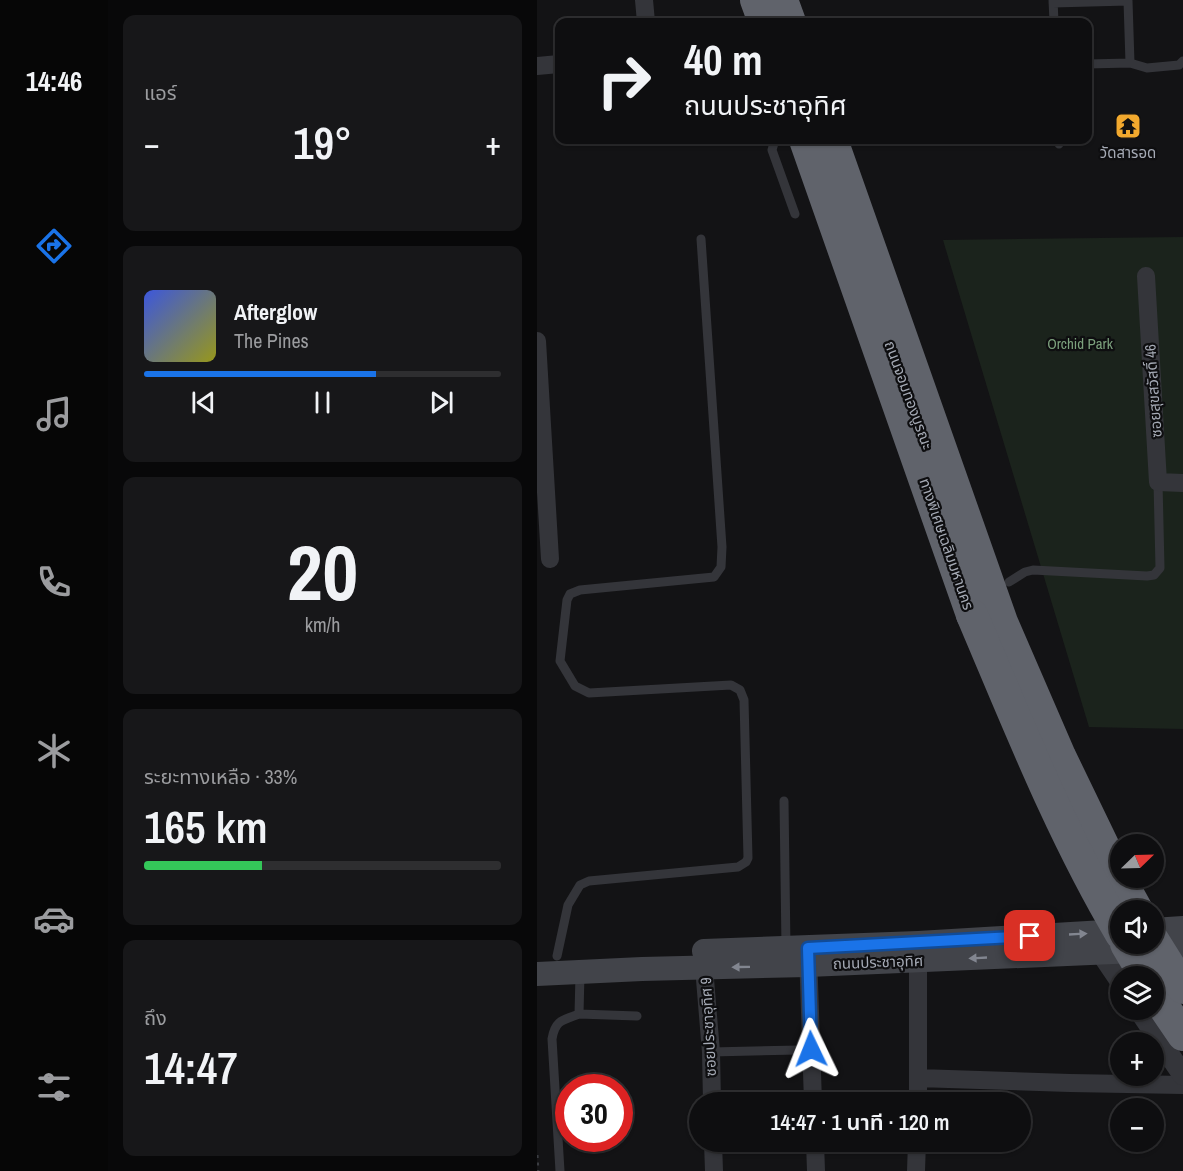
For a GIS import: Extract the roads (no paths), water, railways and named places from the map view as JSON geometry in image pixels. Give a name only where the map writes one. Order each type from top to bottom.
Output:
[{"type":"highway","points":[[756,0],[763,18]]},
{"type":"highway","points":[[782,0],[789,18]]},
{"type":"highway","name":"ทางพิเศษเฉลิมมหานคร","points":[[806,144],[972,615],[1039,772],[1110,925]]},
{"type":"highway","name":"ทางพิเศษเฉลิมมหานคร","points":[[833,144],[1002,622],[1060,756],[1131,900]]},
{"type":"highway","name":"ทางพิเศษเฉลิมมหานคร","points":[[1128,954],[1137,966]]},
{"type":"highway","points":[[1162,954],[1183,988]]},
{"type":"highway","points":[[1164,1007],[1183,1035]]},
{"type":"main road","points":[[1164,929],[1183,928]]},
{"type":"main road","name":"ถนนประชาอุทิศ","points":[[547,957],[704,959],[797,957],[1110,940]]},
{"type":"main road","name":"ถนนประชาอุทิศ","points":[[1164,946],[1183,949]]},
{"type":"main road","name":"ถนนประชาอุทิศ","points":[[537,974],[704,959]]},
{"type":"street","points":[[644,0],[646,18]]},
{"type":"street","points":[[770,0],[777,18]]},
{"type":"street","points":[[537,66],[555,64]]},
{"type":"street","name":"ถนนจอมทองบูรณะ","points":[[820,144],[995,635],[1086,839],[1118,900]]},
{"type":"street","name":"ซอยสุขสวัสดิ์ 46","points":[[1146,276],[1158,482]]},
{"type":"street","points":[[537,341],[540,426],[550,559]]},
{"type":"street","points":[[1158,482],[1183,483]]},
{"type":"street","points":[[918,952],[918,1092]]},
{"type":"street","points":[[797,957],[812,1092]]},
{"type":"street","name":"ซอยประชาอุทิศ 9","points":[[704,959],[712,1092]]},
{"type":"street","points":[[1146,1020],[1183,1075]]},
{"type":"street","points":[[918,1078],[1183,1085]]},
{"type":"street","points":[[713,1152],[714,1171]]},
{"type":"street","points":[[815,1152],[816,1171]]},
{"type":"street","points":[[916,1171],[917,1152]]},
{"type":"lane","points":[[1054,18],[1053,1],[1129,1],[1130,63]]},
{"type":"lane","points":[[1092,64],[1130,63],[1147,68],[1179,65],[1183,62]]},
{"type":"lane","points":[[774,144],[772,150],[795,214]]},
{"type":"lane","points":[[547,957],[580,885],[589,881],[738,867],[748,858],[744,700],[740,690],[731,685],[589,693],[576,686],[560,661],[567,600],[570,594],[580,590],[714,577],[721,567],[722,547],[701,239]]},
{"type":"lane","points":[[1009,582],[1033,570],[1153,575],[1160,568],[1158,482]]},
{"type":"lane","points":[[784,801],[797,957]]},
{"type":"lane","points":[[579,1014],[580,971]]},
{"type":"lane","points":[[560,1171],[553,1029],[561,1021],[579,1014],[637,1016]]},
{"type":"lane","points":[[711,1052],[799,1050]]},
{"type":"place","name":"วัดสารอด","points":[[1128,126]]},
{"type":"park label","name":"Orchid Park","points":[[1080,343]]}]
